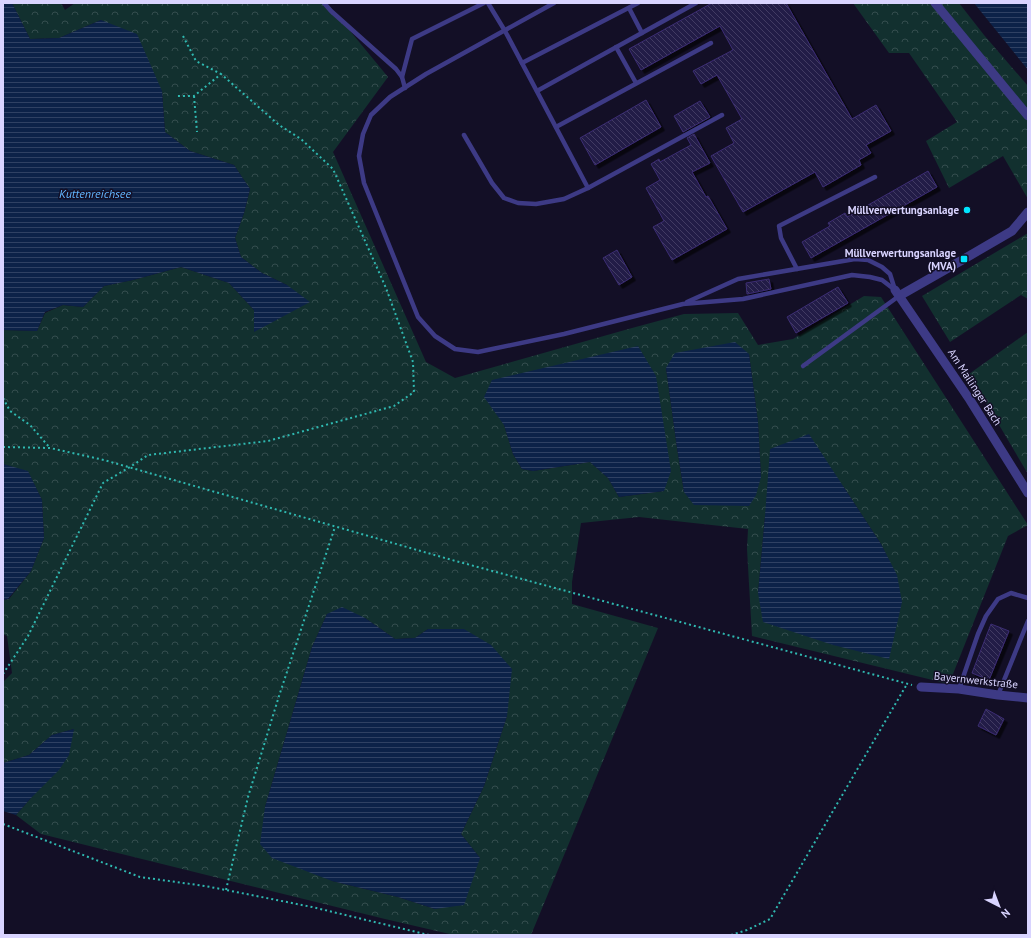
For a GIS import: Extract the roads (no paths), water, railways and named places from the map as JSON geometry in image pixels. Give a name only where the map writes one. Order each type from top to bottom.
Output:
[{"type":"street","points":[[935,3],[1028,116]]},
{"type":"street","points":[[897,293],[964,259],[1012,231],[1028,212]]},
{"type":"street","name":"Am Mailinger Bach","points":[[897,293],[970,400],[1028,494]]},
{"type":"street","name":"Bayernwerkstraße","points":[[921,687],[959,689],[1028,698]]},
{"type":"lane","points":[[324,3],[396,69],[402,77],[405,88]]},
{"type":"lane","points":[[402,77],[412,39],[484,3]]},
{"type":"lane","points":[[488,3],[505,31],[588,188]]},
{"type":"lane","points":[[554,3],[426,74],[390,97],[371,115],[363,134],[359,156],[364,183],[418,317],[435,336],[455,349],[478,352],[564,334],[683,304],[743,299],[852,275],[882,280],[897,293]]},
{"type":"lane","points":[[522,64],[638,3]]},
{"type":"lane","points":[[537,91],[696,3]]},
{"type":"lane","points":[[629,8],[642,33]]},
{"type":"lane","points":[[556,127],[711,43]]},
{"type":"lane","points":[[616,47],[636,83]]},
{"type":"lane","points":[[464,135],[492,183],[504,198],[518,203],[536,204],[564,199],[588,188],[722,115]]},
{"type":"lane","points":[[797,269],[781,238],[779,226],[875,177]]},
{"type":"lane","points":[[683,304],[738,279],[854,259],[868,260],[890,274],[897,293]]},
{"type":"lane","points":[[803,366],[897,293]]},
{"type":"lane","points":[[959,689],[978,634],[986,616],[998,599],[1011,593],[1028,598]]},
{"type":"lane","points":[[998,695],[1028,621]]},
{"type":"water","name":"Kuttenreichsee","points":[[3,3],[12,3],[30,39],[59,38],[101,20],[137,34],[162,91],[165,132],[190,151],[234,165],[250,189],[244,213],[235,238],[241,257],[262,273],[287,285],[310,302],[254,332],[254,310],[229,283],[181,267],[104,286],[83,307],[63,305],[45,312],[37,331],[3,330]]},
{"type":"water","points":[[974,3],[1028,3],[1028,70]]},
{"type":"water","points":[[735,342],[749,354],[758,422],[761,477],[756,495],[749,506],[694,505],[684,492],[666,368],[675,353]]},
{"type":"water","points":[[638,346],[656,376],[671,471],[664,491],[619,497],[608,478],[590,462],[533,471],[522,469],[513,454],[504,425],[484,397],[492,380]]},
{"type":"water","points":[[809,434],[881,544],[897,575],[902,602],[889,659],[833,645],[763,622],[758,593],[770,449]]},
{"type":"water","points":[[3,464],[28,471],[42,500],[44,538],[31,571],[8,599],[3,600]]},
{"type":"water","points":[[342,607],[365,618],[395,639],[415,638],[428,629],[464,629],[491,645],[512,669],[507,716],[484,786],[461,834],[480,858],[464,905],[435,909],[398,897],[332,881],[272,858],[260,844],[265,807],[312,647],[327,614]]},
{"type":"water","points":[[74,729],[69,755],[59,770],[16,815],[3,811],[3,763],[29,755],[52,735]]},
{"type":"place","name":"Müllverwertungsanlage","points":[[967,210]]},
{"type":"place","name":"Müllverwertungsanlage (MVA)","points":[[964,259]]}]
